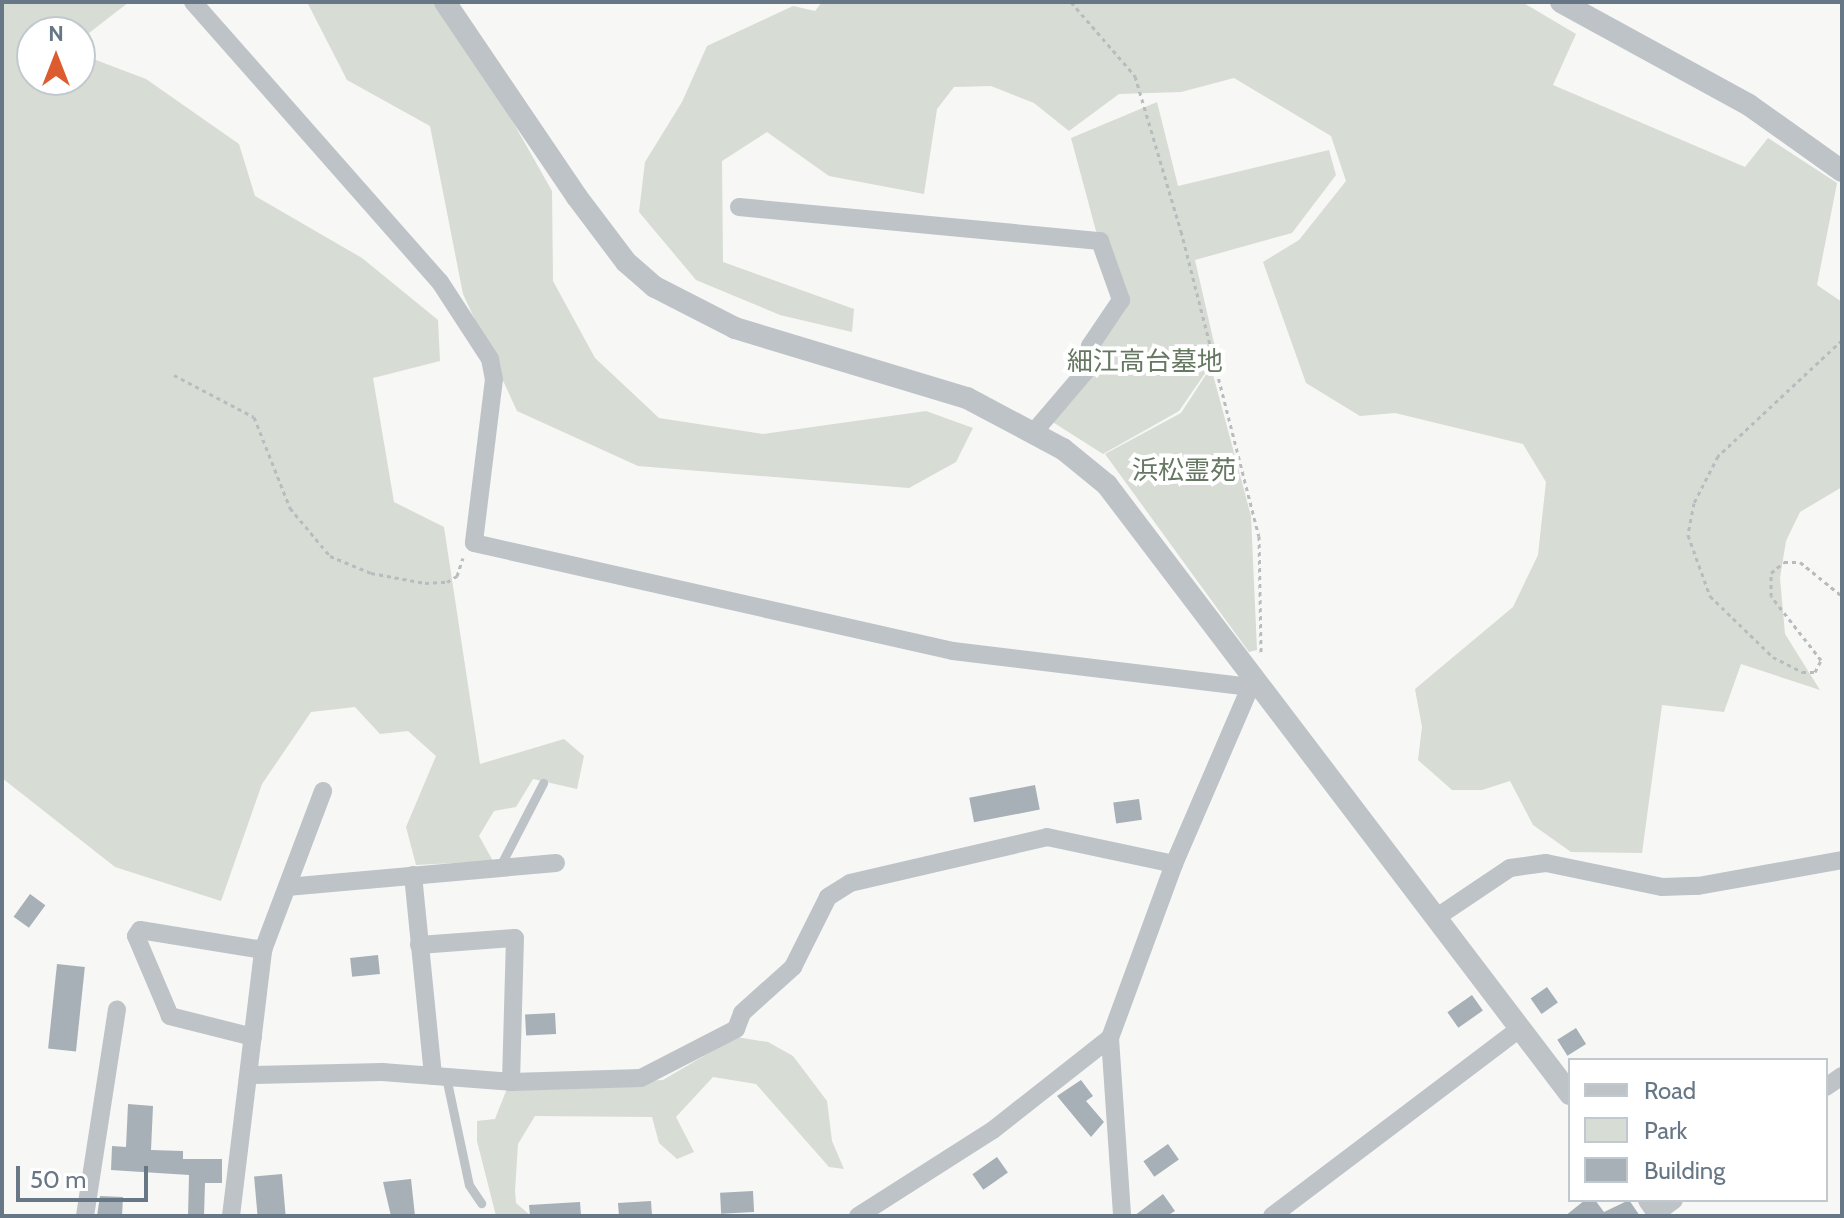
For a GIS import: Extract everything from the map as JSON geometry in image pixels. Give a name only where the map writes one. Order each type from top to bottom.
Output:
[{"type":"street","points":[[193,2],[440,282],[490,359],[494,379],[474,543],[953,651],[1242,686],[1254,676]]},
{"type":"street","points":[[445,2],[577,197],[626,262],[655,287],[735,328],[967,398],[1034,432],[1107,485],[1568,1091]]},
{"type":"street","points":[[1561,2],[1749,105],[1842,171]]},
{"type":"street","points":[[739,207],[1100,241],[1121,300],[1090,346],[1085,372],[1034,432]]},
{"type":"street","points":[[1122,1216],[1110,1038],[1174,864],[1254,676]]},
{"type":"street","points":[[231,1216],[263,950],[323,791]]},
{"type":"street","points":[[249,1075],[382,1072],[511,1082],[641,1078],[736,1029],[742,1013],[793,967],[828,897],[850,883],[1047,837],[1174,864]]},
{"type":"street","points":[[1437,917],[1510,868],[1546,863],[1662,887],[1698,886],[1842,860]]},
{"type":"street","points":[[287,887],[556,863]]},
{"type":"street","points":[[413,875],[419,945],[440,1077]]},
{"type":"street","points":[[253,1037],[170,1016],[136,936],[140,930],[263,950]]},
{"type":"street","points":[[419,945],[515,938],[511,1082]]},
{"type":"street","points":[[85,1216],[117,1009]]},
{"type":"street","points":[[1272,1216],[1521,1028]]},
{"type":"street","points":[[858,1216],[993,1130],[1110,1038]]},
{"type":"lane","points":[[499,868],[543,783]]},
{"type":"lane","points":[[440,1077],[469,1185],[481,1203]]},
{"type":"path","points":[[1071,2],[1135,76],[1181,231],[1259,536],[1261,657],[1254,676]]},
{"type":"path","points":[[1842,340],[1718,456],[1694,503],[1688,535],[1710,596],[1773,657],[1802,672],[1815,672],[1821,660],[1771,596],[1771,573],[1784,562],[1800,562],[1842,596]]},
{"type":"path","points":[[174,375],[254,417],[290,508],[330,556],[371,573],[447,582],[457,576],[465,539],[474,543]]},
{"type":"green space","points":[[2,2],[129,2],[96,28],[96,16],[16,16],[16,96],[96,96],[96,60],[146,79],[239,144],[255,196],[362,258],[438,320],[440,361],[373,378],[394,502],[444,527],[480,764],[564,739],[584,756],[577,789],[533,779],[516,807],[494,811],[479,836],[493,861],[416,865],[406,827],[436,756],[408,731],[380,734],[355,707],[311,712],[262,784],[221,901],[115,867],[2,778]]},
{"type":"green space","points":[[307,2],[445,2],[552,191],[553,281],[595,358],[659,418],[763,434],[926,411],[973,428],[956,462],[909,488],[638,466],[517,411],[463,294],[430,126],[347,80]]},
{"type":"green space","points":[[822,2],[1522,2],[1576,34],[1553,85],[1745,167],[1768,138],[1837,183],[1817,285],[1842,302],[1842,487],[1800,512],[1786,541],[1780,578],[1785,634],[1820,690],[1741,664],[1724,712],[1662,705],[1642,853],[1571,852],[1533,825],[1510,781],[1482,790],[1452,790],[1418,760],[1422,727],[1415,689],[1513,607],[1538,555],[1546,482],[1523,444],[1395,413],[1360,416],[1306,383],[1263,262],[1299,240],[1346,181],[1331,136],[1234,78],[1181,92],[1119,94],[1069,131],[1034,103],[991,86],[954,87],[937,109],[924,194],[829,176],[767,132],[722,161],[723,262],[854,309],[852,332],[780,315],[696,280],[639,212],[645,162],[682,102],[707,46],[793,6],[815,11]]},
{"type":"green space","name":"細江高台墓地","points":[[1157,102],[1178,186],[1329,150],[1336,175],[1292,233],[1195,260],[1217,356],[1179,411],[1103,454],[1040,414],[1084,368],[1117,309],[1071,138]]},
{"type":"green space","name":"浜松霊苑","points":[[1211,367],[1251,516],[1257,650],[1249,652],[1105,454],[1181,413]]},
{"type":"green space","points":[[736,1037],[768,1042],[793,1056],[827,1101],[832,1141],[844,1169],[829,1167],[756,1084],[713,1077],[676,1117],[694,1152],[677,1159],[659,1143],[652,1117],[535,1116],[518,1144],[515,1191],[516,1203],[531,1216],[496,1216],[477,1141],[477,1121],[495,1119],[508,1086],[663,1080]]},
{"type":"building","points":[[1035,785],[1040,810],[974,822],[969,798]]},
{"type":"building","points":[[1139,799],[1142,820],[1116,823],[1113,803]]},
{"type":"building","points":[[30,894],[45,905],[29,928],[14,917]]},
{"type":"building","points":[[378,955],[380,974],[352,977],[350,958]]},
{"type":"building","points":[[57,964],[85,967],[76,1051],[48,1049]]},
{"type":"building","points":[[1547,987],[1558,1003],[1542,1014],[1531,998]]},
{"type":"building","points":[[1472,995],[1483,1011],[1458,1028],[1447,1012]]},
{"type":"building","points":[[555,1013],[556,1034],[526,1036],[525,1015]]},
{"type":"building","points":[[1576,1028],[1586,1044],[1567,1056],[1557,1040]]},
{"type":"building","points":[[1081,1080],[1093,1096],[1086,1101],[1104,1122],[1091,1137],[1057,1096]]},
{"type":"building","points":[[128,1104],[153,1106],[151,1150],[183,1151],[183,1159],[222,1159],[222,1183],[205,1183],[204,1216],[188,1216],[189,1175],[111,1170],[112,1146],[126,1147]]},
{"type":"building","points":[[1168,1144],[1179,1160],[1154,1177],[1143,1161]]},
{"type":"building","points":[[997,1157],[1008,1173],[983,1190],[972,1174]]},
{"type":"building","points":[[282,1174],[286,1216],[258,1216],[254,1176]]},
{"type":"building","points":[[411,1179],[415,1216],[391,1216],[383,1182]]},
{"type":"building","points":[[753,1191],[754,1212],[721,1214],[720,1193]]},
{"type":"building","points":[[1163,1194],[1175,1211],[1167,1216],[1134,1216]]},
{"type":"building","points":[[100,1196],[123,1197],[122,1216],[97,1216]]},
{"type":"building","points":[[651,1201],[652,1216],[619,1216],[618,1203]]},
{"type":"building","points":[[580,1202],[581,1216],[530,1216],[529,1205]]},
{"type":"building","points":[[1582,1202],[1596,1202],[1604,1212],[1630,1202],[1640,1216],[1565,1216]]}]
